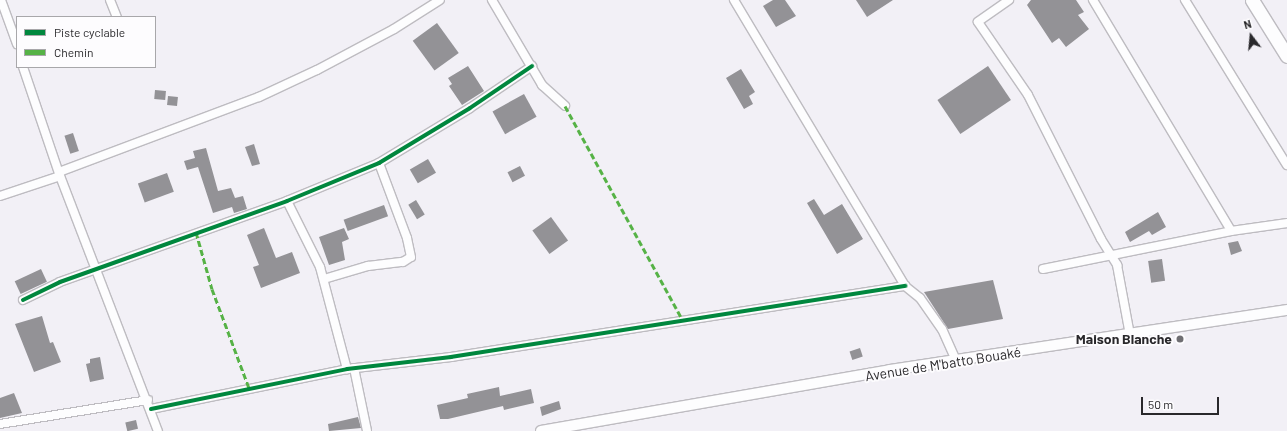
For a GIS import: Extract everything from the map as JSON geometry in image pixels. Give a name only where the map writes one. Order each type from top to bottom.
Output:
[{"type":"highway","points":[[1252,0],[1287,56]]},
{"type":"street","points":[[1,0],[16,41]]},
{"type":"street","points":[[110,0],[117,16]]},
{"type":"street","points":[[0,196],[259,97],[317,70],[394,29],[440,0]]},
{"type":"street","points":[[492,0],[542,85],[565,106]]},
{"type":"street","points":[[734,0],[906,286],[920,298],[942,329],[956,361]]},
{"type":"street","points":[[1009,0],[978,22],[1028,95],[1110,255],[1117,265],[1130,335]]},
{"type":"street","points":[[1093,0],[1232,231]]},
{"type":"street","points":[[1185,0],[1287,165]]},
{"type":"street","points":[[23,300],[60,282],[96,270],[131,254],[287,201],[379,163],[470,108],[532,66]]},
{"type":"street","points":[[23,68],[60,174],[96,270],[148,400],[158,431]]},
{"type":"street","points":[[324,279],[368,266],[403,262],[411,257],[407,238],[379,163]]},
{"type":"street","points":[[287,201],[324,279],[351,368],[367,431]]},
{"type":"street","points":[[1043,269],[1232,231],[1287,222]]},
{"type":"street","points":[[151,409],[351,368],[459,355],[906,286]]},
{"type":"street","name":"Avenue de M'batto Bouaké","points":[[541,431],[956,361],[1287,310]]},
{"type":"street","points":[[0,424],[148,400]]},
{"type":"building","points":[[773,0],[785,0],[796,16],[776,27],[763,6]]},
{"type":"building","points":[[856,0],[893,0],[867,17]]},
{"type":"building","points":[[1031,0],[1076,0],[1084,12],[1078,15],[1089,29],[1066,47],[1059,38],[1052,43],[1027,5]]},
{"type":"building","points":[[437,23],[459,53],[434,71],[413,41]]},
{"type":"building","points":[[468,66],[484,91],[462,105],[449,86],[452,84],[448,78]]},
{"type":"building","points":[[988,66],[1011,100],[960,134],[937,100]]},
{"type":"building","points":[[741,69],[755,92],[749,96],[753,104],[744,109],[726,78]]},
{"type":"building","points":[[155,90],[166,91],[165,100],[154,99]]},
{"type":"building","points":[[524,94],[537,117],[505,134],[493,111]]},
{"type":"building","points":[[168,96],[178,97],[177,106],[167,105]]},
{"type":"building","points":[[73,133],[79,151],[70,154],[64,136]]},
{"type":"building","points":[[254,144],[260,164],[252,166],[245,147]]},
{"type":"building","points":[[206,148],[218,191],[231,188],[235,198],[243,196],[247,209],[234,213],[232,207],[213,213],[198,167],[187,170],[184,161],[195,158],[193,151]]},
{"type":"building","points":[[428,159],[436,173],[418,183],[410,170]]},
{"type":"building","points":[[520,166],[525,176],[513,182],[508,172]]},
{"type":"building","points":[[167,173],[174,192],[145,202],[138,184]]},
{"type":"building","points":[[814,199],[824,215],[842,204],[863,239],[837,254],[807,203]]},
{"type":"building","points":[[416,200],[425,215],[417,219],[408,205]]},
{"type":"building","points":[[384,205],[388,216],[348,231],[344,220]]},
{"type":"building","points":[[1158,212],[1166,227],[1152,235],[1149,231],[1130,242],[1125,232]]},
{"type":"building","points":[[551,217],[568,240],[549,254],[532,231]]},
{"type":"building","points":[[264,228],[276,258],[292,252],[300,273],[261,288],[253,267],[259,265],[247,235]]},
{"type":"building","points":[[344,228],[349,239],[342,242],[345,260],[329,265],[319,237]]},
{"type":"building","points":[[1238,241],[1242,251],[1231,255],[1228,243]]},
{"type":"building","points":[[1162,259],[1165,281],[1151,283],[1148,261]]},
{"type":"building","points":[[41,269],[47,282],[21,294],[15,281]]},
{"type":"building","points":[[993,280],[1003,319],[948,329],[924,292]]},
{"type":"building","points":[[42,316],[50,343],[53,342],[61,362],[34,372],[15,324]]},
{"type":"building","points":[[860,348],[863,357],[852,360],[850,351]]},
{"type":"building","points":[[100,357],[104,379],[90,382],[86,364],[90,363],[90,359]]},
{"type":"building","points":[[499,387],[500,396],[531,389],[534,403],[504,410],[503,406],[448,419],[440,419],[437,405],[468,398],[467,394]]},
{"type":"building","points":[[14,393],[22,413],[0,418],[0,398]]},
{"type":"building","points":[[559,401],[561,409],[542,416],[540,407]]},
{"type":"building","points":[[358,417],[361,428],[329,431],[328,424]]},
{"type":"building","points":[[136,420],[138,429],[127,431],[125,422]]},
{"type":"marked path","points":[[565,106],[683,321]]},
{"type":"marked path","points":[[196,232],[212,289],[249,388]]},
{"type":"cycle path","points":[[23,300],[60,282],[287,201],[379,163],[470,108],[532,66]]},
{"type":"cycle path","points":[[151,409],[347,369],[451,357],[905,286]]},
{"type":"place","name":"Maison Blanche","points":[[1180,339]]}]
